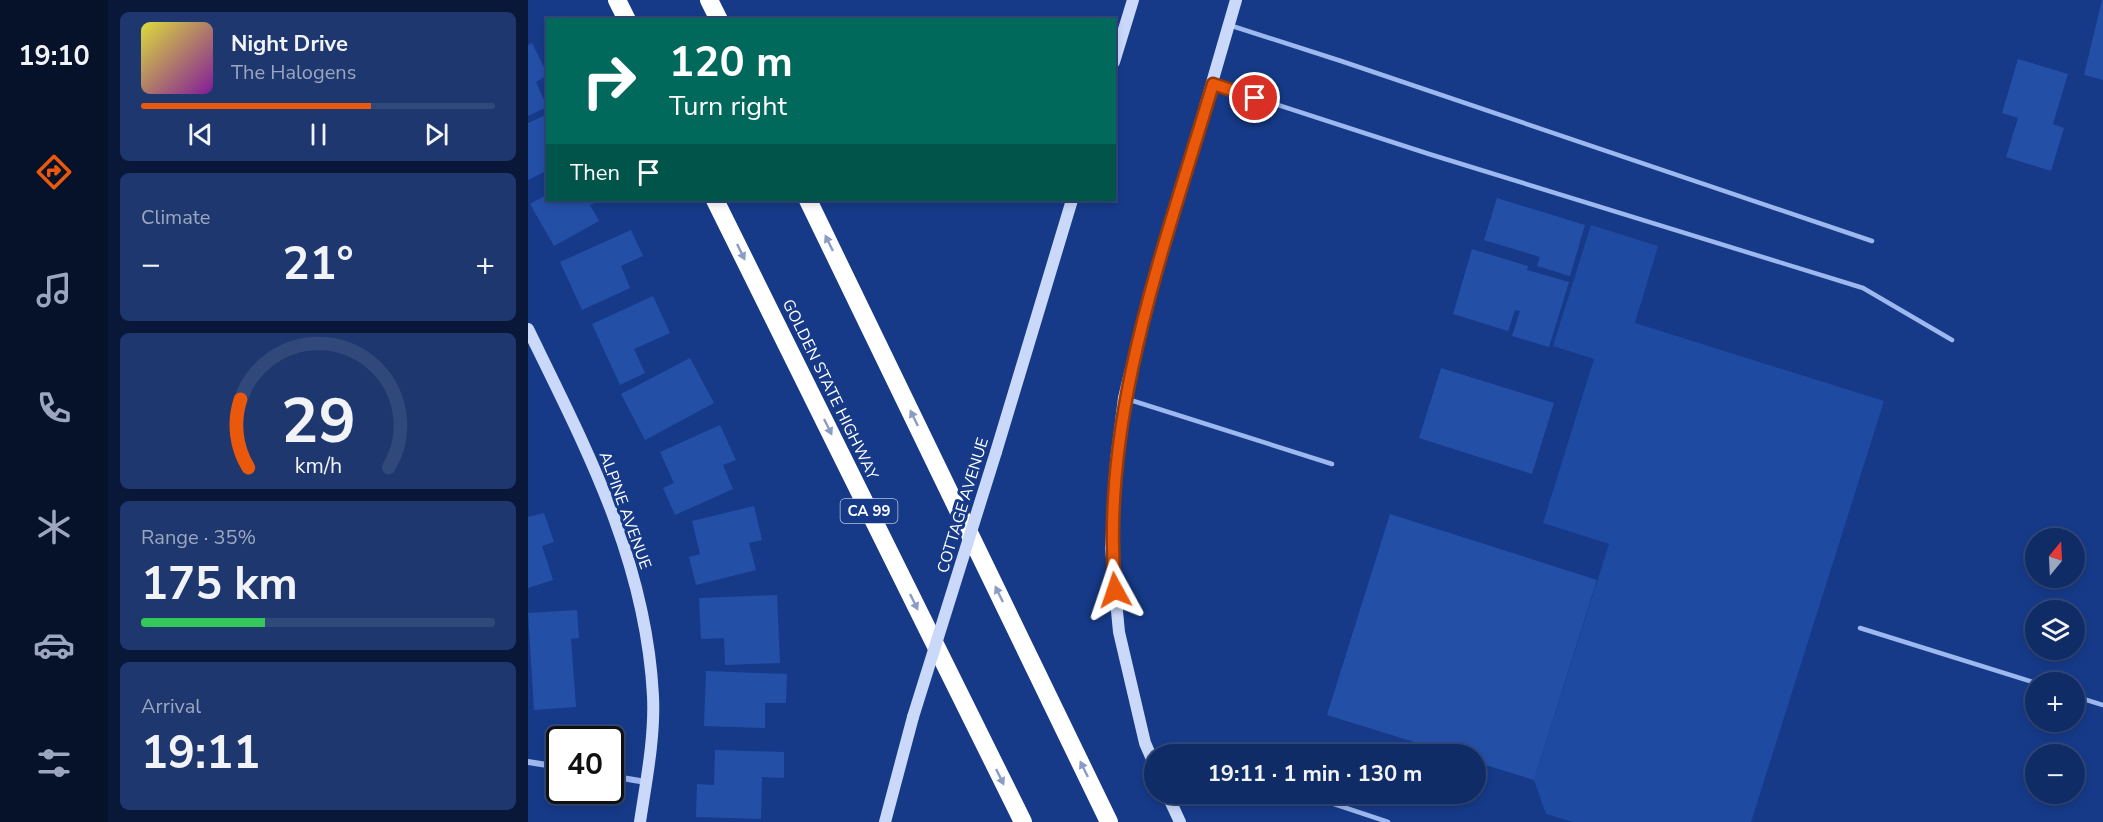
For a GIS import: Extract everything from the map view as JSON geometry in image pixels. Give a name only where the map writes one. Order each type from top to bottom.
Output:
[{"type":"highway","points":[[617,0],[626,18]]},
{"type":"highway","points":[[709,0],[718,18]]},
{"type":"highway","name":"GOLDEN STATE HIGHWAY","points":[[715,201],[1023,822]]},
{"type":"highway","points":[[808,201],[1109,822]]},
{"type":"street","points":[[1116,55],[1133,0]]},
{"type":"street","points":[[1145,744],[1119,632],[1111,548],[1116,461],[1124,398],[1141,327],[1236,0]]},
{"type":"street","name":"COTTAGE AVENUE","points":[[885,822],[913,717],[1072,201]]},
{"type":"street","name":"ALPINE AVENUE","points":[[528,329],[598,474],[628,551],[646,624],[653,698],[646,782],[639,822]]},
{"type":"street","points":[[528,762],[546,765]]},
{"type":"street","points":[[624,778],[646,782]]},
{"type":"street","points":[[1171,804],[1180,822]]},
{"type":"lane","points":[[1229,25],[1872,241]]},
{"type":"lane","points":[[1213,84],[1441,158],[1863,288],[1952,340]]},
{"type":"lane","points":[[1124,398],[1332,464]]},
{"type":"lane","points":[[1860,628],[2025,680]]},
{"type":"lane","points":[[2085,699],[2103,705]]},
{"type":"lane","points":[[1334,804],[1388,822]]},
{"type":"shaded area","points":[[1591,225],[1658,246],[1635,323],[1884,401],[1751,822],[1573,822],[1546,814],[1534,780],[1609,544],[1543,523],[1594,359],[1553,346]]},
{"type":"building","points":[[2103,0],[2103,80],[2084,75]]},
{"type":"building","points":[[532,43],[546,71],[546,76],[536,82],[546,107],[528,116],[528,45]]},
{"type":"building","points":[[2018,59],[2068,74],[2053,124],[2064,128],[2051,171],[2006,157],[2018,118],[2002,113]]},
{"type":"building","points":[[546,115],[546,171],[528,180],[528,123]]},
{"type":"building","points":[[546,195],[546,201],[599,201],[590,205],[599,221],[554,246],[530,204]]},
{"type":"building","points":[[1497,198],[1585,225],[1570,276],[1537,266],[1540,257],[1484,240]]},
{"type":"building","points":[[631,230],[643,256],[621,266],[630,288],[582,310],[560,262]]},
{"type":"building","points":[[1472,249],[1528,266],[1527,270],[1569,282],[1549,347],[1512,336],[1520,311],[1515,310],[1508,331],[1453,314]]},
{"type":"building","points":[[653,296],[670,333],[634,349],[645,373],[620,385],[592,324]]},
{"type":"building","points":[[690,358],[714,403],[645,440],[621,394]]},
{"type":"building","points":[[1441,368],[1554,403],[1532,474],[1419,438]]},
{"type":"building","points":[[720,425],[736,460],[723,465],[733,489],[675,515],[663,488],[674,483],[660,452]]},
{"type":"building","points":[[754,506],[762,540],[749,543],[756,570],[696,585],[689,557],[700,554],[692,521]]},
{"type":"building","points":[[544,513],[554,542],[542,546],[553,580],[528,588],[528,517]]},
{"type":"building","points":[[1390,514],[1597,580],[1534,780],[1486,765],[1486,744],[1421,744],[1327,715]]},
{"type":"building","points":[[777,595],[780,663],[725,665],[724,638],[701,639],[699,598]]},
{"type":"building","points":[[577,610],[579,638],[571,639],[576,707],[534,710],[528,613]]},
{"type":"building","points":[[706,671],[787,674],[786,703],[765,703],[765,728],[704,726]]},
{"type":"building","points":[[715,750],[784,752],[784,778],[762,777],[761,819],[696,817],[697,784],[714,785]]},
{"type":"route","points":[[1115,590],[1111,548],[1116,461],[1124,398],[1141,327],[1213,84],[1255,98]]}]
